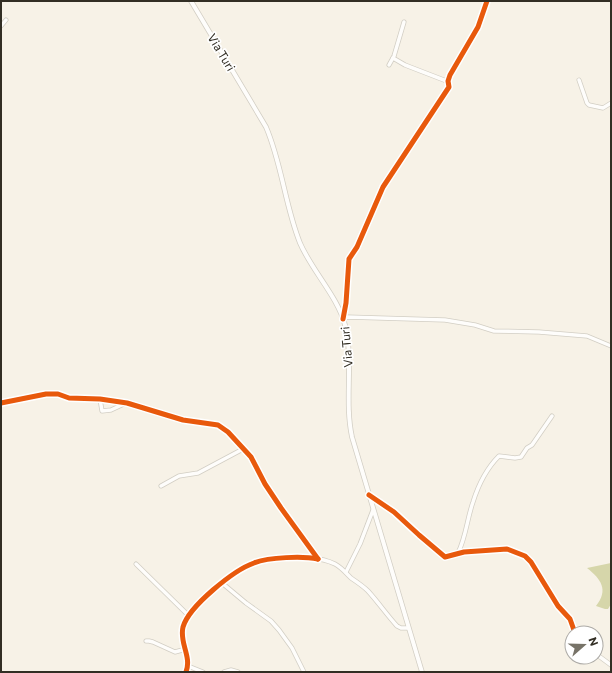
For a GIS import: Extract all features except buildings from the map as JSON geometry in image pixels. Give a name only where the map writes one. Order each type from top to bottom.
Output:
[{"type":"main road","name":"Via Turi","points":[[191,1],[266,127],[272,143],[300,242],[309,262],[337,306],[343,319],[347,333],[348,405],[354,445],[422,672]]},
{"type":"street","points":[[343,319],[346,303],[349,259],[357,247],[383,188],[449,87],[450,75],[478,27],[487,1]]},
{"type":"street","points":[[1,26],[6,20]]},
{"type":"street","points":[[389,65],[393,58],[404,22]]},
{"type":"street","points":[[393,58],[405,65],[449,82]]},
{"type":"street","points":[[579,80],[589,104],[603,108],[611,103]]},
{"type":"street","points":[[343,319],[347,317],[445,320],[475,325],[494,331],[539,332],[587,336],[611,346]]},
{"type":"street","points":[[1,404],[46,394],[58,394],[69,398],[100,399],[127,403],[183,420],[218,425],[228,432],[251,457],[281,508],[318,559]]},
{"type":"street","points":[[100,399],[102,411],[111,410],[127,403]]},
{"type":"street","points":[[458,553],[465,534],[472,503],[485,473],[499,456],[515,458],[521,457],[527,448],[532,445],[552,416]]},
{"type":"street","points":[[161,486],[179,476],[198,473],[243,449]]},
{"type":"street","points":[[369,495],[394,512],[444,557],[458,553],[507,549],[529,558],[558,606],[570,620],[572,625]]},
{"type":"street","points":[[346,572],[360,544],[373,510]]},
{"type":"street","points":[[186,672],[188,666],[182,631],[189,616],[198,603],[222,583],[240,570],[255,562],[299,557],[331,562],[346,572],[368,591],[397,626],[408,628]]},
{"type":"street","points":[[136,564],[189,616]]},
{"type":"street","points":[[222,583],[271,621],[292,648],[304,672]]},
{"type":"street","points":[[146,641],[149,640],[175,652],[186,649]]},
{"type":"street","points":[[188,666],[204,672]]},
{"type":"street","points":[[224,672],[231,670],[238,672]]},
{"type":"green space","points":[[611,563],[611,604],[608,609],[605,609],[596,606],[602,595],[602,585],[596,576],[587,568]]},
{"type":"cycle path","points":[[343,319],[346,303],[349,259],[357,247],[383,187],[449,87],[448,81],[450,75],[478,27],[487,1]]},
{"type":"cycle path","points":[[1,403],[46,394],[58,394],[69,398],[100,399],[127,403],[183,420],[218,425],[228,432],[251,457],[265,484],[318,559]]},
{"type":"cycle path","points":[[369,495],[394,512],[445,557],[464,552],[507,549],[525,556],[531,562],[558,606],[570,619],[572,625]]},
{"type":"cycle path","points":[[186,672],[188,660],[182,633],[183,627],[194,609],[213,590],[235,573],[260,561],[286,558],[318,559]]}]
